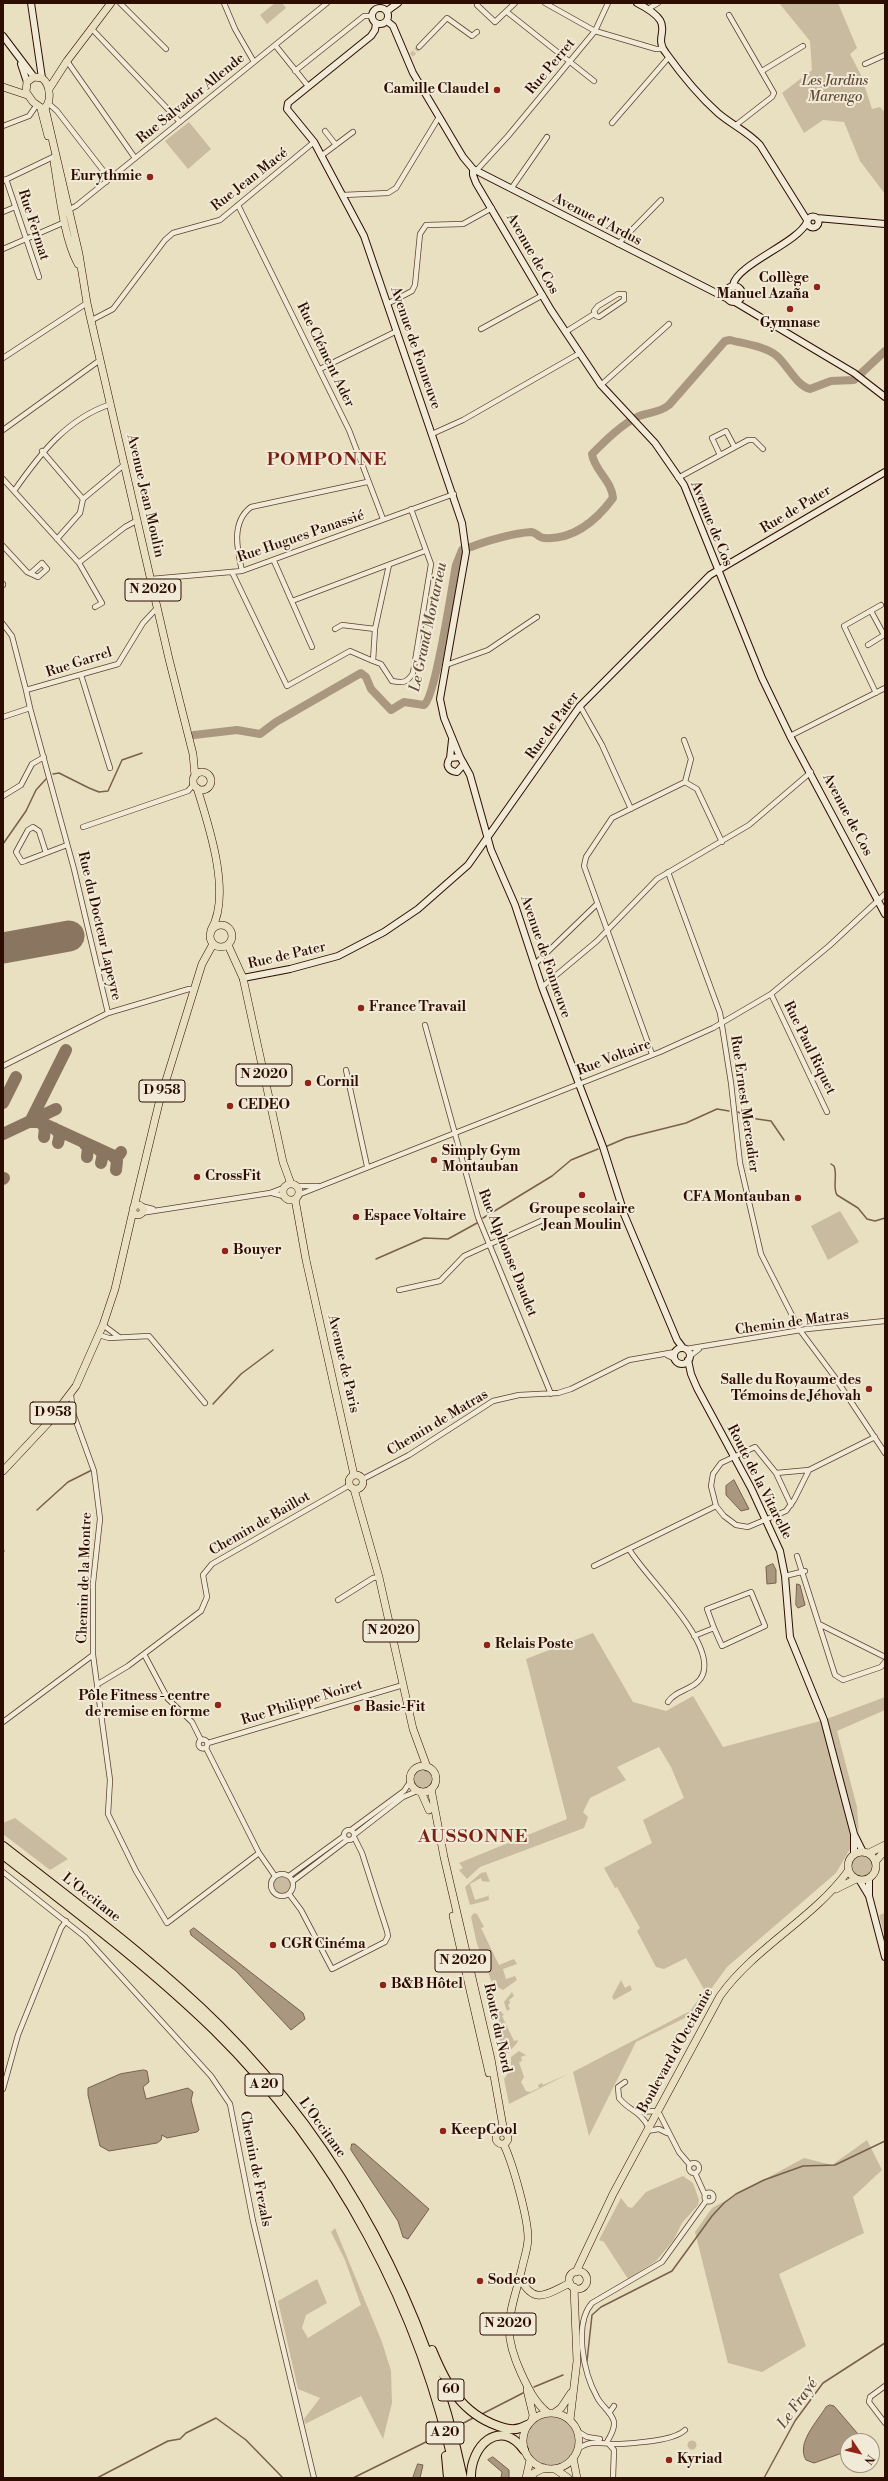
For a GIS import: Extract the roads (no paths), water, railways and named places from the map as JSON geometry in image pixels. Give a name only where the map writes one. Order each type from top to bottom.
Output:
[{"type":"highway","name":"L'Occitane","points":[[3,1846],[163,1974],[220,2026],[264,2075],[314,2139],[358,2205],[381,2247],[410,2310],[439,2387],[463,2478]]},
{"type":"highway","name":"L'Occitane","points":[[3,1855],[108,1937],[188,2006],[234,2051],[291,2118],[331,2176],[376,2252],[409,2324],[432,2388],[456,2478]]},
{"type":"highway","name":"60","points":[[410,2310],[449,2386],[460,2402],[474,2414],[503,2428],[519,2429],[530,2423]]},
{"type":"highway","name":"60","points":[[432,2388],[448,2478]]},
{"type":"highway","points":[[471,2478],[473,2456],[484,2443],[491,2438],[501,2435],[514,2438],[524,2450]]},
{"type":"main road","points":[[68,222],[42,106],[48,89],[91,28],[111,3]]},
{"type":"main road","points":[[28,95],[26,88],[27,82],[34,77],[43,79],[65,64]]},
{"type":"main road","points":[[43,79],[48,89]]},
{"type":"main road","points":[[4,88],[28,95],[42,106],[67,200],[68,222]]},
{"type":"main road","name":"Avenue Jean Moulin","points":[[68,222],[80,266],[87,303],[157,608],[198,774]]},
{"type":"main road","points":[[205,810],[205,789],[210,780],[206,774],[198,774],[195,786],[205,810],[220,884],[218,919],[211,930],[210,937],[213,944],[218,947],[228,945],[232,935],[227,926],[220,903]]},
{"type":"main road","points":[[195,786],[205,789]]},
{"type":"main road","points":[[211,930],[220,924],[227,926]]},
{"type":"main road","name":"D 958","points":[[3,1471],[62,1407],[71,1394],[103,1325],[115,1289],[127,1238],[138,1209],[136,1196],[159,1103],[202,964],[213,944]]},
{"type":"main road","name":"Avenue de Paris","points":[[228,945],[243,978],[290,1192],[302,1254],[306,1260],[354,1475]]},
{"type":"main road","name":"D 958","points":[[19,1453],[61,1403],[83,1370]]},
{"type":"main road","points":[[354,1475],[363,1478],[364,1483],[355,1487],[349,1480],[354,1475]]},
{"type":"main road","name":"N 2020","points":[[355,1487],[379,1577],[413,1729],[417,1760],[415,1769]]},
{"type":"main road","name":"N 2020","points":[[413,1729],[427,1767]]},
{"type":"main road","points":[[427,1767],[433,1772],[436,1779],[431,1789],[419,1792],[410,1782],[411,1773],[415,1769],[427,1767]]},
{"type":"main road","name":"Route du Nord","points":[[431,1789],[444,1857],[491,2059],[502,2132]]},
{"type":"main road","name":"Route du Nord","points":[[419,1792],[427,1804],[502,2132]]},
{"type":"main road","points":[[885,1845],[866,1852],[854,1854],[848,1862],[848,1871],[858,1880],[869,1879],[875,1873],[876,1861],[885,1850]]},
{"type":"main road","points":[[866,1852],[876,1861]]},
{"type":"main road","name":"Boulevard d'Occitanie","points":[[570,2420],[572,2391],[577,2361],[575,2286],[571,2276],[579,2272],[598,2225],[708,2017],[732,1978],[834,1889],[848,1871]]},
{"type":"main road","name":"Boulevard d'Occitanie","points":[[834,1889],[858,1880]]},
{"type":"main road","name":"N 2020","points":[[502,2132],[496,2137],[497,2142],[504,2144],[512,2164],[528,2233],[528,2244],[509,2317],[508,2338],[513,2357],[525,2382],[539,2406],[551,2413]]},
{"type":"main road","name":"Boulevard d'Occitanie","points":[[575,2286],[587,2280],[579,2272]]},
{"type":"main road","points":[[520,2278],[525,2289],[532,2294],[540,2296],[575,2286]]},
{"type":"main road","name":"N 2020","points":[[525,2382],[533,2415],[530,2423]]},
{"type":"main road","name":"Boulevard d'Occitanie","points":[[551,2413],[562,2408],[572,2391]]},
{"type":"main road","points":[[531,2478],[534,2473],[544,2468],[555,2468],[565,2465],[573,2458],[578,2449],[577,2431],[570,2420],[551,2413],[530,2423],[523,2437],[524,2450],[530,2460],[544,2468]]},
{"type":"main road","points":[[573,2458],[577,2478]]},
{"type":"main road","points":[[526,2478],[530,2460]]},
{"type":"main road","points":[[555,2468],[568,2478]]},
{"type":"street","points":[[31,3],[43,79]]},
{"type":"street","points":[[120,3],[166,50]]},
{"type":"street","points":[[224,3],[235,28],[254,62]]},
{"type":"street","name":"Rue Salvador Allende","points":[[68,210],[106,182],[327,3]]},
{"type":"street","points":[[387,11],[398,3]]},
{"type":"street","points":[[477,5],[496,22],[515,3]]},
{"type":"street","points":[[545,3],[595,31],[656,50],[663,49]]},
{"type":"street","name":"Rue Perret","points":[[475,170],[570,62],[595,31],[608,3]]},
{"type":"street","points":[[637,3],[657,15],[663,24],[663,49],[669,57],[712,107],[750,134],[760,145],[798,208],[812,221]]},
{"type":"street","points":[[648,9],[658,3]]},
{"type":"street","points":[[372,16],[375,9],[380,5],[387,11],[388,21],[393,26],[413,73],[462,157],[475,170]]},
{"type":"street","points":[[507,12],[594,81]]},
{"type":"street","points":[[296,71],[364,16],[372,16]]},
{"type":"street","points":[[372,16],[376,23],[381,24],[388,21]]},
{"type":"street","points":[[729,16],[774,93],[772,97],[736,125]]},
{"type":"street","points":[[419,47],[447,18],[472,36],[477,32]]},
{"type":"street","name":"Avenue de Fonneuve","points":[[376,23],[375,30],[371,36],[288,103],[286,109],[314,142],[364,236],[454,494],[462,523],[466,552],[441,691],[441,709],[463,765],[471,780],[488,839],[516,905],[542,987],[600,1141],[616,1195],[677,1340],[679,1352]]},
{"type":"street","points":[[91,28],[180,122]]},
{"type":"street","points":[[3,36],[21,62],[34,77]]},
{"type":"street","points":[[275,45],[308,86]]},
{"type":"street","points":[[762,71],[803,46]]},
{"type":"street","points":[[864,64],[885,55]]},
{"type":"street","points":[[612,123],[669,57]]},
{"type":"street","points":[[21,62],[27,82]]},
{"type":"street","points":[[65,64],[135,158]]},
{"type":"street","points":[[3,126],[29,116],[42,106],[58,112],[102,170],[106,182]]},
{"type":"street","points":[[343,195],[388,193],[396,188],[439,117]]},
{"type":"street","points":[[325,131],[336,145]]},
{"type":"street","points":[[321,156],[353,132]]},
{"type":"street","points":[[511,188],[547,137]]},
{"type":"street","name":"Rue Jean Macé","points":[[92,320],[113,309],[169,237],[220,220],[314,142]]},
{"type":"street","points":[[5,180],[53,157]]},
{"type":"street","points":[[102,170],[114,175]]},
{"type":"street","name":"Avenue d'Ardus","points":[[475,170],[728,299]]},
{"type":"street","name":"Avenue de Cos","points":[[475,170],[473,176],[543,295],[601,385],[655,443],[684,485],[717,571],[762,678],[790,736],[811,772],[885,914]]},
{"type":"street","name":"Rue Fermat","points":[[5,180],[16,207],[39,277]]},
{"type":"street","points":[[618,244],[661,200]]},
{"type":"street","name":"Rue Clément Ader","points":[[238,205],[349,430],[367,482],[383,519]]},
{"type":"street","points":[[3,212],[16,207]]},
{"type":"street","points":[[387,304],[412,291],[415,285],[420,234],[426,225],[463,224],[492,208]]},
{"type":"street","points":[[885,224],[829,220],[812,221],[750,268],[741,273],[726,292],[728,299],[854,373],[885,397]]},
{"type":"street","points":[[3,250],[68,222]]},
{"type":"street","points":[[750,268],[741,280],[742,292],[750,312]]},
{"type":"street","points":[[711,291],[731,286],[742,292]]},
{"type":"street","points":[[735,302],[740,300],[742,292]]},
{"type":"street","points":[[567,331],[594,314],[598,306],[618,294],[626,297],[617,307],[599,317],[594,314]]},
{"type":"street","points":[[481,329],[543,295]]},
{"type":"street","points":[[3,358],[87,303]]},
{"type":"street","points":[[601,385],[669,324]]},
{"type":"street","points":[[320,370],[397,331]]},
{"type":"street","points":[[432,434],[463,420],[580,353]]},
{"type":"street","points":[[3,430],[100,360]]},
{"type":"street","points":[[14,491],[42,451],[62,430],[111,404]]},
{"type":"street","points":[[720,455],[712,438],[726,431],[734,446]]},
{"type":"street","points":[[678,478],[734,446],[748,440],[754,440],[763,450]]},
{"type":"street","points":[[42,451],[83,499]]},
{"type":"street","points":[[57,540],[80,513],[83,499],[125,464]]},
{"type":"street","name":"Rue de Pater","points":[[243,978],[290,969],[331,958],[384,932],[418,909],[468,866],[580,706],[696,588],[717,571],[885,472]]},
{"type":"street","points":[[3,479],[57,540],[80,562],[102,603],[95,607]]},
{"type":"street","points":[[242,571],[237,532],[239,520],[251,507],[367,482]]},
{"type":"street","name":"Rue Hugues Panassié","points":[[151,579],[242,571],[274,561],[411,508],[454,494]]},
{"type":"street","points":[[232,572],[287,686],[350,651],[381,664],[392,681],[402,683],[408,681],[413,673],[431,564],[425,551],[411,508]]},
{"type":"street","points":[[80,562],[138,520]]},
{"type":"street","points":[[3,546],[31,573]]},
{"type":"street","points":[[292,601],[425,551]]},
{"type":"street","points":[[274,561],[312,646]]},
{"type":"street","points":[[373,661],[375,629],[389,565]]},
{"type":"street","points":[[876,693],[844,626],[881,605]]},
{"type":"street","name":"Rue Garrel","points":[[26,690],[118,664],[143,622],[157,608]]},
{"type":"street","points":[[868,645],[885,635],[871,610]]},
{"type":"street","points":[[446,665],[488,650],[537,617]]},
{"type":"street","points":[[3,624],[12,636],[30,708],[3,717]]},
{"type":"street","points":[[335,629],[342,625],[375,629]]},
{"type":"street","points":[[81,675],[110,768]]},
{"type":"street","points":[[790,736],[885,688]]},
{"type":"street","points":[[580,706],[602,745],[631,809]]},
{"type":"street","name":"Rue du Docteur Lapeyre","points":[[30,708],[44,757],[51,791],[67,845],[108,1013]]},
{"type":"street","name":"Avenue de Fonneuve","points":[[452,737],[453,749],[447,762],[448,768],[451,772],[466,775],[471,780]]},
{"type":"street","points":[[652,1054],[584,866],[586,857],[612,818],[685,782],[691,758],[684,740]]},
{"type":"street","points":[[3,796],[21,785],[32,764],[44,757]]},
{"type":"street","points":[[450,758],[460,757]]},
{"type":"street","points":[[457,772],[463,765]]},
{"type":"street","points":[[542,987],[607,932],[657,879],[750,825],[811,772]]},
{"type":"street","points":[[685,782],[697,789],[722,842]]},
{"type":"street","points":[[83,827],[188,791],[195,786]]},
{"type":"street","name":"Rue du Docteur Lapeyre","points":[[46,853],[39,831],[33,827],[28,830],[16,852],[22,862],[46,853],[67,845]]},
{"type":"street","name":"Rue Ernest Mercadier","points":[[668,872],[722,1022],[740,1164],[761,1254],[802,1331],[875,1437],[885,1454]]},
{"type":"street","name":"Rue Voltaire","points":[[138,1209],[154,1209],[270,1193],[290,1192],[318,1186],[652,1054],[722,1022],[771,994],[879,901],[885,894]]},
{"type":"street","points":[[535,964],[597,904]]},
{"type":"street","points":[[3,1066],[108,1013],[195,989]]},
{"type":"street","name":"Rue Paul Riquet","points":[[771,994],[828,1112]]},
{"type":"street","name":"Rue Alphonse Daudet","points":[[425,1025],[456,1131],[472,1199],[552,1394]]},
{"type":"street","points":[[346,1070],[367,1166]]},
{"type":"street","name":"Rue Voltaire","points":[[290,1192],[318,1186]]},
{"type":"street","points":[[399,1290],[440,1281],[459,1259],[543,1220]]},
{"type":"street","name":"Chemin de Matras","points":[[363,1478],[427,1444],[485,1405],[512,1396],[552,1394],[571,1389],[629,1360],[802,1331],[885,1321]]},
{"type":"street","points":[[103,1325],[119,1337]]},
{"type":"street","points":[[98,1335],[109,1338],[149,1336],[205,1403]]},
{"type":"street","name":"Chemin de Matras","points":[[689,1358],[702,1347]]},
{"type":"street","name":"Route de la Vitarelle","points":[[679,1352],[689,1358],[691,1374],[767,1520],[780,1550],[785,1576],[790,1637],[824,1720],[854,1834],[854,1854]]},
{"type":"street","name":"Route de la Vitarelle","points":[[679,1352],[680,1364],[691,1374]]},
{"type":"street","points":[[680,1364],[689,1358]]},
{"type":"street","name":"Chemin de la Montre","points":[[71,1394],[70,1402],[73,1413],[94,1471],[100,1519],[93,1583],[93,1655],[110,1780],[108,1814],[136,1871],[167,1923],[259,1854]]},
{"type":"street","points":[[62,1407],[68,1407],[73,1413]]},
{"type":"street","points":[[776,1473],[809,1470],[875,1437]]},
{"type":"street","points":[[791,1505],[776,1473],[754,1447],[721,1463],[713,1474],[711,1486],[716,1506],[724,1516],[742,1526],[756,1525],[786,1511],[791,1505],[809,1470]]},
{"type":"street","name":"Chemin de Baillot","points":[[98,1684],[144,1654],[201,1611],[207,1597],[203,1575],[212,1564],[355,1487]]},
{"type":"street","points":[[594,1566],[716,1506]]},
{"type":"street","points":[[628,1549],[678,1611],[694,1636],[704,1660],[703,1673],[697,1682],[671,1698],[668,1702]]},
{"type":"street","points":[[797,1556],[835,1675],[840,1679],[881,1667],[885,1662]]},
{"type":"street","points":[[785,1576],[803,1572]]},
{"type":"street","points":[[338,1600],[373,1578],[379,1577]]},
{"type":"street","points":[[751,1592],[765,1626],[722,1646],[714,1628],[707,1609],[751,1592]]},
{"type":"street","points":[[819,1624],[885,1657]]},
{"type":"street","points":[[694,1636],[714,1628]]},
{"type":"street","points":[[144,1654],[168,1699],[192,1722],[201,1740],[199,1746],[206,1748]]},
{"type":"street","points":[[3,1722],[93,1655]]},
{"type":"street","name":"Rue Philippe Noiret","points":[[208,1742],[403,1685]]},
{"type":"street","points":[[201,1740],[208,1742],[206,1748],[259,1854],[275,1876]]},
{"type":"street","points":[[293,1881],[404,1791],[410,1782]]},
{"type":"street","points":[[289,1876],[350,1836],[407,1794],[419,1792]]},
{"type":"street","name":"Route de la Vitarelle","points":[[854,1834],[866,1852]]},
{"type":"street","points":[[289,1894],[301,1910],[332,1969],[385,1942],[388,1934],[360,1849],[350,1836]]},
{"type":"street","name":"Chemin de Frezals","points":[[3,1872],[66,1921],[85,1938],[151,2008],[211,2076],[230,2104],[253,2221],[314,2478]]},
{"type":"street","points":[[280,1874],[289,1876],[293,1881],[293,1888],[289,1894],[281,1897],[273,1893],[270,1884],[275,1876],[280,1874]]},
{"type":"street","points":[[869,1879],[869,1896],[885,1957]]},
{"type":"street","points":[[858,1880],[869,1896]]},
{"type":"street","points":[[3,2089],[18,2034],[61,1928],[66,1921]]},
{"type":"street","points":[[607,2442],[614,2428],[609,2413],[601,2406],[586,2373],[583,2328],[587,2309],[599,2299],[662,2262],[679,2241],[688,2223],[706,2201],[705,2195],[695,2173],[690,2172],[690,2165],[679,2152],[658,2111],[638,2112],[625,2105],[619,2098],[618,2087],[625,2082]]},
{"type":"street","points":[[638,2112],[648,2129],[659,2129],[669,2134]]},
{"type":"street","points":[[690,2165],[694,2163],[698,2167],[695,2173]]},
{"type":"street","points":[[705,2195],[710,2193],[713,2196],[712,2201],[706,2201]]},
{"type":"street","points":[[885,2386],[870,2397],[869,2402],[885,2423]]},
{"type":"street","points":[[609,2413],[614,2406]]},
{"type":"street","points":[[577,2431],[586,2436],[618,2444],[676,2436],[685,2430]]},
{"type":"street","points":[[578,2449],[593,2442],[607,2442],[614,2450],[613,2478]]},
{"type":"waterway","name":"Le Grand Mortarieu","points":[[471,547],[484,542],[531,532],[544,538],[565,536],[575,532],[592,521],[613,498],[610,486],[593,460],[592,454],[626,423],[639,416],[662,410],[669,405],[725,341],[730,340],[767,350],[781,360],[800,384],[810,389],[831,381],[854,380],[885,351]]},
{"type":"waterway","name":"Le Grand Mortarieu","points":[[194,735],[237,730],[260,734],[276,722],[361,673],[366,677],[371,689],[391,710],[404,702],[424,705],[429,697],[434,682],[456,565],[462,550]]},
{"type":"waterway","name":"Le Grand Mortarieu","points":[[53,774],[59,773],[99,792],[108,791],[122,760],[142,753]]},
{"type":"waterway","name":"Le Grand Mortarieu","points":[[3,844],[26,811],[36,790],[46,779]]},
{"type":"waterway","points":[[605,1147],[626,1138],[686,1123],[717,1109],[729,1111]]},
{"type":"waterway","points":[[738,1112],[750,1118],[771,1121],[784,1140]]},
{"type":"waterway","points":[[483,1218],[552,1176],[571,1160],[598,1149]]},
{"type":"waterway","points":[[831,1164],[834,1166],[835,1170],[835,1188],[837,1195],[858,1208],[867,1219],[875,1221],[885,1218]]},
{"type":"waterway","points":[[376,1259],[424,1238],[448,1239],[477,1223]]},
{"type":"waterway","points":[[213,1404],[241,1374],[273,1350]]},
{"type":"waterway","points":[[37,1510],[68,1482],[92,1470]]},
{"type":"waterway","points":[[587,2361],[592,2315],[601,2307],[672,2271],[712,2216],[724,2203],[736,2194],[764,2180],[803,2166],[835,2165],[885,2141]]},
{"type":"waterway","name":"Le Frayé","points":[[764,2478],[795,2421],[823,2383],[885,2343]]},
{"type":"waterway","points":[[534,2387],[563,2375]]},
{"type":"waterway","points":[[482,2414],[523,2393]]},
{"type":"waterway","points":[[97,2478],[168,2441],[180,2439],[186,2433],[216,2418],[246,2440],[283,2478]]},
{"type":"waterway","points":[[460,2425],[473,2418]]},
{"type":"waterway","points":[[353,2478],[434,2438]]},
{"type":"tunnel","points":[[407,60],[419,47]]},
{"type":"place","name":"Camille Claudel","points":[[497,90]]},
{"type":"place","name":"Eurythmie","points":[[150,177]]},
{"type":"place","name":"Collège Manuel Azaña","points":[[817,287]]},
{"type":"place","name":"Gymnase","points":[[790,309]]},
{"type":"place","name":"France Travail","points":[[361,1008]]},
{"type":"place","name":"Cornil","points":[[308,1083]]},
{"type":"place","name":"CEDEO","points":[[230,1106]]},
{"type":"place","name":"Simply Gym Montauban","points":[[434,1160]]},
{"type":"place","name":"CrossFit","points":[[197,1177]]},
{"type":"place","name":"Groupe scolaire Jean Moulin","points":[[582,1195]]},
{"type":"place","name":"CFA Montauban","points":[[798,1198]]},
{"type":"place","name":"Espace Voltaire","points":[[356,1217]]},
{"type":"place","name":"Bouyer","points":[[225,1251]]},
{"type":"place","name":"Salle du Royaume des Témoins de Jéhovah","points":[[869,1389]]},
{"type":"place","name":"Relais Poste","points":[[487,1645]]},
{"type":"place","name":"Pôle Fitness - centre de remise en forme","points":[[218,1705]]},
{"type":"place","name":"Basic-Fit","points":[[357,1708]]},
{"type":"place","name":"CGR Cinéma","points":[[273,1945]]},
{"type":"place","name":"B&B Hôtel","points":[[383,1985]]},
{"type":"place","name":"KeepCool","points":[[443,2131]]},
{"type":"place","name":"Sodeco","points":[[480,2281]]},
{"type":"place","name":"Kyriad","points":[[669,2460]]},
{"type":"district","name":"POMPONNE","points":[[327,461]]},
{"type":"district","name":"AUSSONNE","points":[[473,1838]]},
{"type":"park label","name":"Les Jardins Marengo","points":[[835,90]]}]
